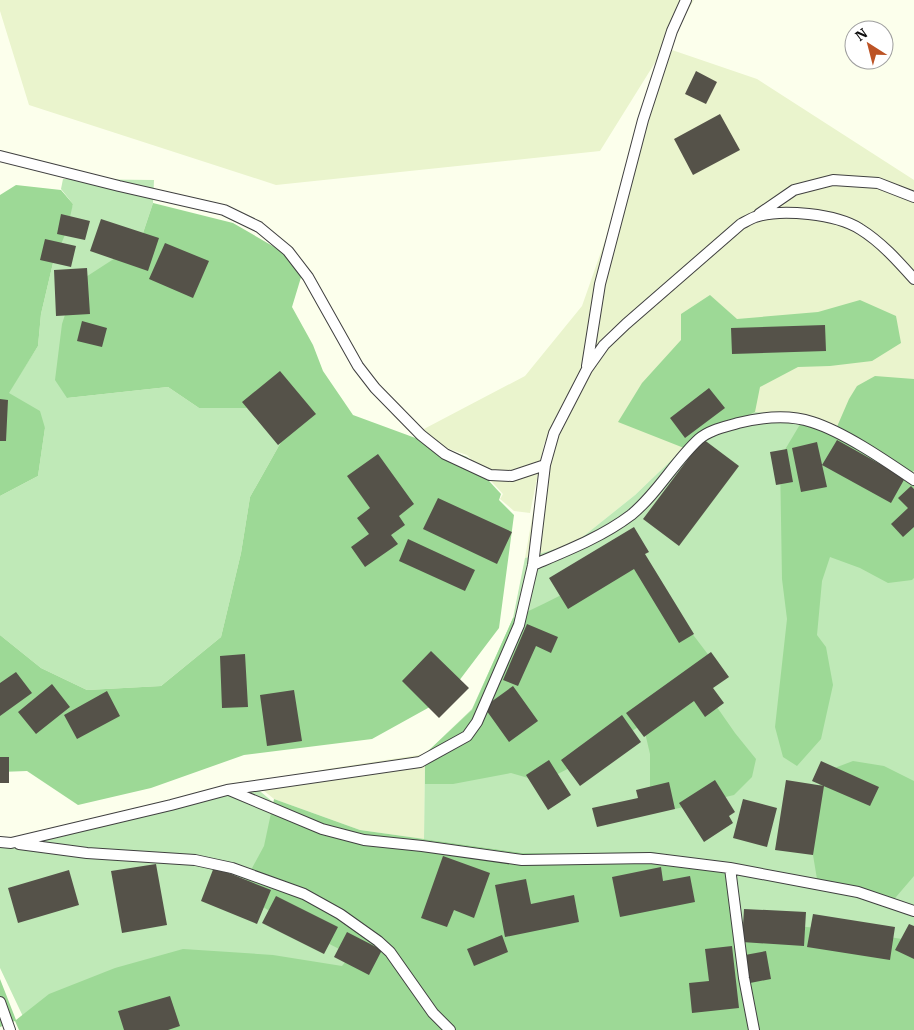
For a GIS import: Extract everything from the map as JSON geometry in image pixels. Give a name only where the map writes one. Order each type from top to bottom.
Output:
[{"type":"lane","points":[[587,369],[600,284],[640,130],[672,31],[686,0]]},
{"type":"lane","points":[[0,156],[224,210],[259,227],[288,251],[308,277],[358,366],[374,388],[421,435],[445,454],[490,475],[512,476],[545,465]]},
{"type":"lane","points":[[12,843],[227,790],[420,762],[467,736],[477,722],[519,625],[533,565],[545,465],[554,433],[587,369],[604,345],[741,224],[794,190],[833,180],[878,183],[914,197]]},
{"type":"lane","points":[[754,217],[769,214],[814,215],[852,224],[895,257],[914,279]]},
{"type":"lane","points":[[533,565],[575,547],[631,514],[653,494],[700,438],[713,431],[757,418],[785,417],[811,421],[841,435],[914,480]]},
{"type":"lane","points":[[227,790],[322,829],[364,840],[522,860],[650,858],[730,868],[858,892],[914,911]]},
{"type":"lane","points":[[0,842],[87,853],[195,860],[232,868],[304,894],[340,914],[378,940],[390,952],[433,1013],[450,1030]]},
{"type":"lane","points":[[730,868],[744,978],[754,1030]]},
{"type":"lane","points":[[0,1002],[10,1030]]},
{"type":"green space","points":[[0,0],[694,0],[600,151],[276,185],[29,105],[0,11]]},
{"type":"green space","points":[[672,50],[757,79],[914,180],[914,478],[684,448],[635,495],[575,543],[525,558],[545,445],[597,347],[615,324],[596,346],[544,444],[530,513],[514,511],[500,499],[503,494],[467,455],[423,440],[422,430],[525,376],[582,306]]},
{"type":"green space","points":[[63,179],[154,180],[153,203],[140,242],[67,398],[168,387],[199,408],[299,410],[250,497],[241,553],[221,637],[161,686],[87,690],[41,668],[0,635],[0,496],[38,476],[45,428],[8,393],[38,346],[41,314],[53,263],[73,204],[61,189]]},
{"type":"green space","points":[[16,185],[61,190],[73,204],[67,230],[53,263],[41,314],[38,346],[9,393],[40,411],[45,428],[38,476],[0,496],[0,195]]},
{"type":"green space","points":[[153,203],[233,223],[283,252],[302,274],[292,307],[313,345],[323,371],[353,415],[467,457],[501,494],[499,500],[514,515],[499,628],[446,698],[372,739],[244,755],[151,788],[78,805],[27,771],[0,772],[0,635],[41,668],[87,690],[161,686],[221,637],[241,553],[250,497],[299,410],[199,408],[168,387],[67,398],[55,380],[62,324],[75,284],[140,242]]},
{"type":"green space","points":[[710,295],[737,319],[818,312],[860,300],[896,316],[901,343],[872,361],[830,366],[798,367],[760,387],[755,412],[684,448],[618,422],[642,383],[681,340],[681,314]]},
{"type":"green space","points":[[875,376],[914,379],[914,471],[909,474],[914,478],[914,578],[912,580],[888,583],[860,568],[830,557],[822,581],[817,635],[826,647],[833,685],[821,739],[797,766],[783,757],[775,727],[787,619],[782,579],[780,458],[805,416],[836,429],[857,386]]},
{"type":"green space","points":[[755,412],[805,416],[914,478],[914,1030],[755,1030],[652,852],[524,853],[424,839],[425,754],[472,709],[513,618],[525,558],[575,543],[635,495],[684,448]]},
{"type":"green space","points":[[635,552],[672,607],[713,661],[705,690],[756,759],[752,777],[734,795],[675,809],[650,793],[650,754],[643,724],[591,757],[542,782],[511,773],[453,784],[425,784],[425,754],[472,710],[513,618],[575,588]]},
{"type":"green space","points":[[425,754],[424,839],[360,830],[274,799],[257,785],[327,769]]},
{"type":"green space","points":[[853,761],[884,766],[914,781],[914,876],[890,904],[817,879],[807,819],[824,772]]},
{"type":"green space","points":[[255,787],[337,856],[419,955],[28,1027],[0,968],[0,839],[39,841]]},
{"type":"green space","points":[[274,799],[360,830],[524,853],[652,852],[728,865],[735,936],[754,922],[859,932],[914,941],[914,1030],[19,1030],[15,1021],[0,1027],[0,979],[16,1020],[49,994],[115,968],[183,949],[273,955],[342,966],[351,955],[292,925],[239,892],[264,846]]},
{"type":"building","points":[[696,71],[717,82],[706,104],[685,94]]},
{"type":"building","points":[[720,114],[740,150],[693,175],[674,139]]},
{"type":"building","points":[[61,214],[90,221],[85,240],[57,234]]},
{"type":"building","points":[[101,219],[159,238],[148,271],[90,251]]},
{"type":"building","points":[[45,239],[76,246],[71,267],[40,260]]},
{"type":"building","points":[[165,243],[209,261],[193,298],[149,279]]},
{"type":"building","points":[[87,268],[90,314],[56,316],[54,270]]},
{"type":"building","points":[[82,321],[107,328],[102,347],[77,341]]},
{"type":"building","points":[[825,325],[826,351],[732,354],[731,328]]},
{"type":"building","points":[[280,371],[316,414],[278,445],[242,402]]},
{"type":"building","points":[[709,388],[725,408],[685,438],[670,418]]},
{"type":"building","points":[[0,399],[8,400],[6,441],[0,441]]},
{"type":"building","points":[[703,439],[739,466],[679,546],[643,519]]},
{"type":"building","points":[[837,440],[905,478],[891,503],[822,465]]},
{"type":"building","points":[[817,442],[827,487],[801,492],[792,448]]},
{"type":"building","points":[[787,449],[793,482],[776,485],[770,452]]},
{"type":"building","points":[[378,454],[414,504],[399,516],[405,525],[391,535],[398,544],[365,567],[351,547],[369,534],[357,518],[370,508],[347,476]]},
{"type":"building","points":[[911,486],[914,489],[914,527],[903,537],[891,524],[908,508],[898,498]]},
{"type":"building","points":[[438,498],[512,532],[497,564],[423,529]]},
{"type":"building","points":[[634,527],[649,552],[645,554],[694,634],[679,643],[634,569],[568,609],[549,578]]},
{"type":"building","points":[[408,539],[475,570],[465,591],[399,561]]},
{"type":"building","points":[[527,624],[558,637],[551,653],[536,646],[518,686],[503,680]]},
{"type":"building","points":[[431,651],[469,688],[439,718],[402,681]]},
{"type":"building","points":[[711,652],[729,677],[713,688],[724,703],[705,717],[694,701],[644,737],[626,713]]},
{"type":"building","points":[[245,654],[248,707],[222,708],[220,656]]},
{"type":"building","points":[[16,672],[32,693],[0,716],[0,683]]},
{"type":"building","points":[[52,684],[70,707],[36,734],[18,712]]},
{"type":"building","points":[[513,686],[538,721],[509,742],[484,707]]},
{"type":"building","points":[[294,690],[302,741],[267,746],[260,695]]},
{"type":"building","points":[[107,691],[120,716],[77,739],[64,715]]},
{"type":"building","points":[[622,715],[641,742],[580,786],[561,760]]},
{"type":"building","points":[[0,757],[9,757],[9,783],[0,783]]},
{"type":"building","points":[[549,760],[571,795],[548,810],[526,775]]},
{"type":"building","points":[[821,761],[879,787],[870,806],[812,781]]},
{"type":"building","points":[[715,780],[735,812],[729,816],[733,823],[704,842],[679,803]]},
{"type":"building","points":[[786,780],[824,786],[813,855],[775,850]]},
{"type":"building","points":[[669,782],[675,809],[597,827],[592,808],[638,798],[636,790]]},
{"type":"building","points":[[743,799],[777,808],[767,847],[733,838]]},
{"type":"building","points":[[443,856],[490,873],[474,918],[454,910],[447,927],[421,918]]},
{"type":"building","points":[[156,864],[167,925],[122,933],[111,871]]},
{"type":"building","points":[[214,867],[271,890],[257,924],[201,901]]},
{"type":"building","points":[[661,867],[663,881],[690,876],[695,902],[620,917],[612,877]]},
{"type":"building","points":[[69,870],[79,905],[18,923],[8,888]]},
{"type":"building","points":[[526,879],[531,904],[574,895],[579,922],[505,937],[495,885]]},
{"type":"building","points":[[276,896],[338,927],[324,954],[262,923]]},
{"type":"building","points":[[744,909],[806,912],[804,946],[742,942]]},
{"type":"building","points":[[813,914],[895,927],[890,960],[807,947]]},
{"type":"building","points":[[909,924],[914,926],[914,959],[895,950]]},
{"type":"building","points":[[347,932],[382,950],[369,975],[334,957]]},
{"type":"building","points":[[502,935],[508,952],[474,966],[467,949]]},
{"type":"building","points":[[732,946],[739,1008],[692,1013],[689,983],[709,981],[705,949]]},
{"type":"building","points":[[766,951],[771,979],[750,983],[745,955]]},
{"type":"building","points":[[170,996],[180,1026],[168,1030],[124,1030],[118,1011]]}]
